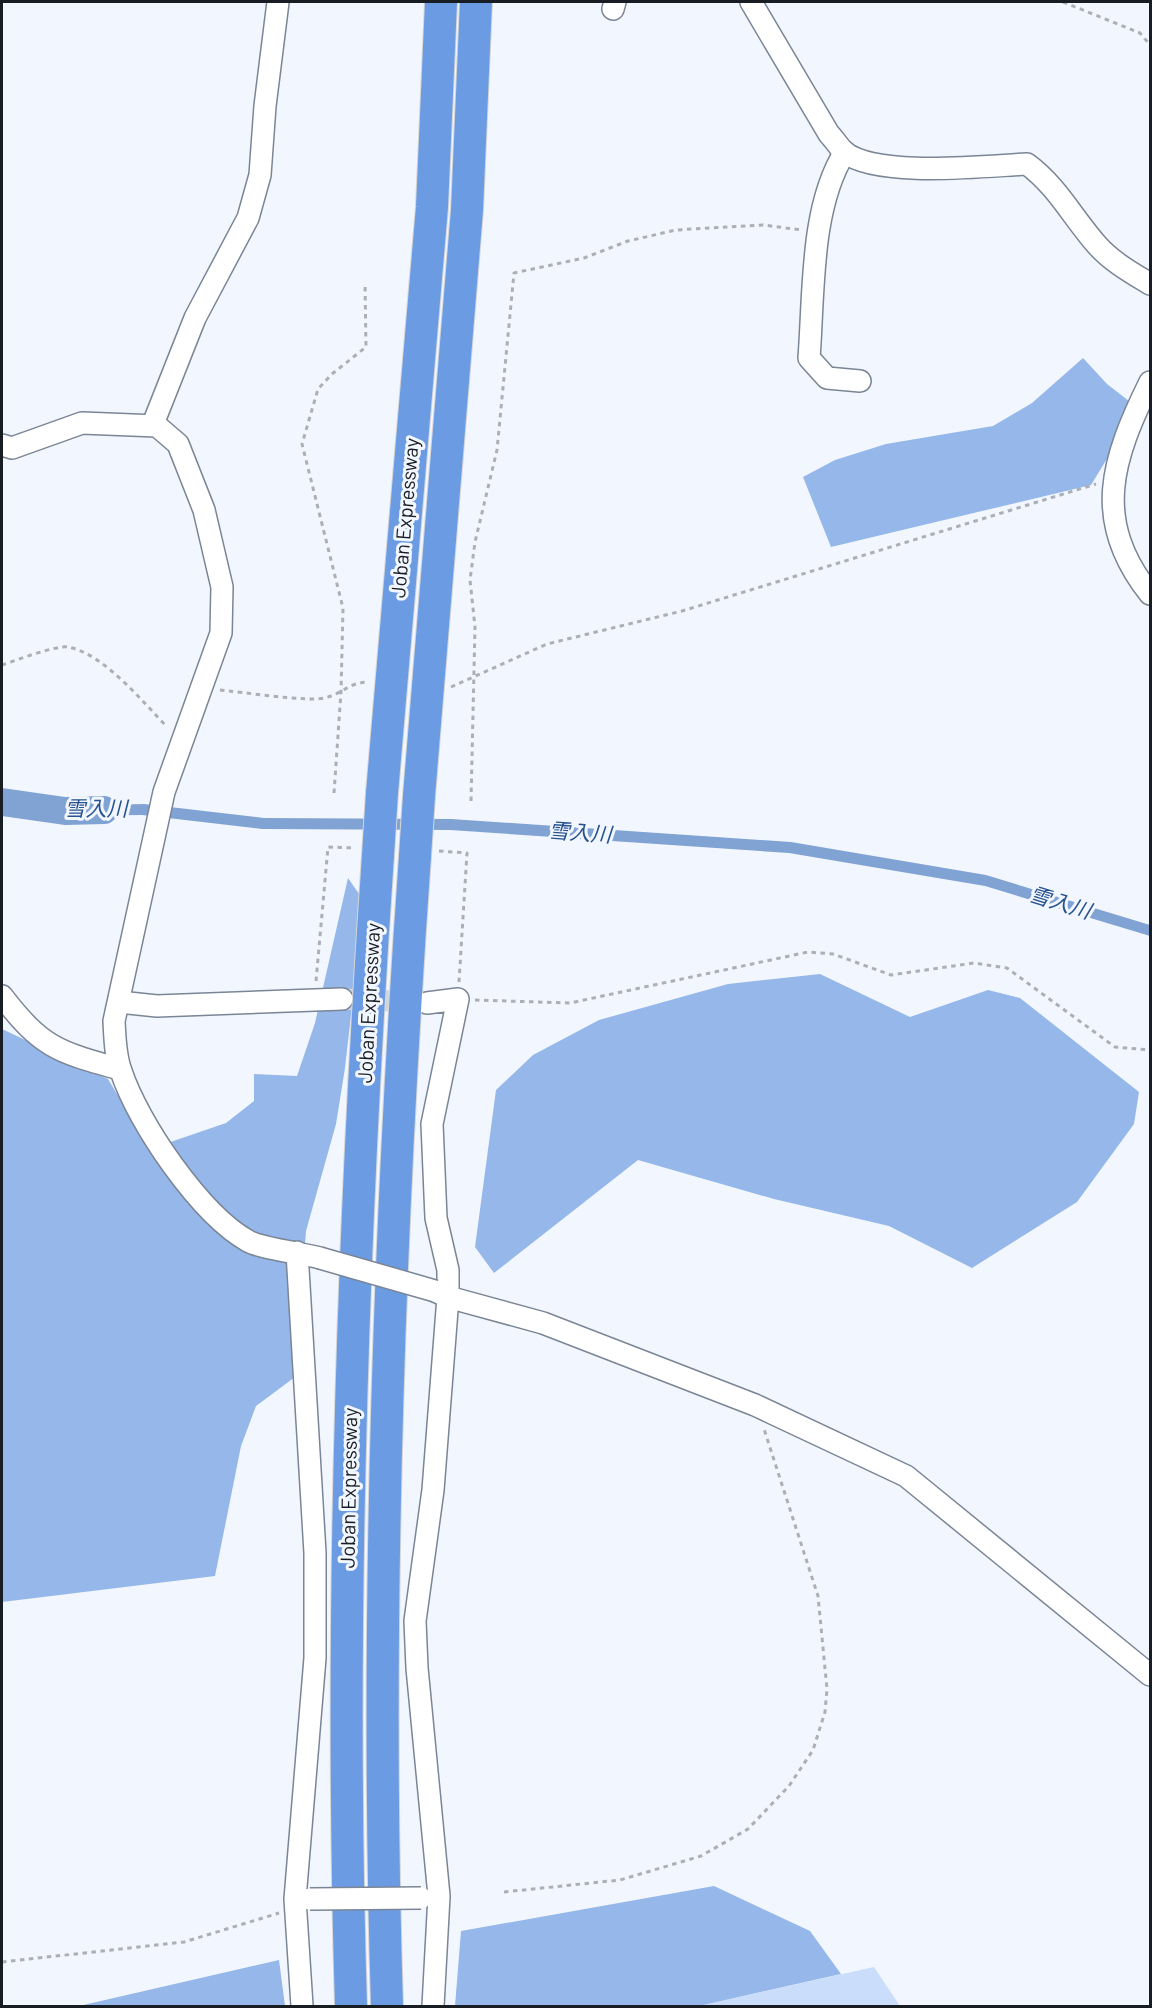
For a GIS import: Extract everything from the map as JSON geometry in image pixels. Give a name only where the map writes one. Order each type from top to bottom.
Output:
[{"type":"highway","name":"Joban Expressway","points":[[351,2007],[347,1885],[347,1572],[357,1235],[366,1038],[382,793],[432,207],[441,2]]},
{"type":"highway","name":"Joban Expressway","points":[[387,2007],[383,1885],[382,1572],[402,1044],[419,795],[466,222],[477,2]]},
{"type":"highway","points":[[474,76],[490,2]]},
{"type":"street","points":[[153,424],[195,318],[248,219],[260,175],[265,106],[278,2]]},
{"type":"street","points":[[751,2],[829,134],[845,152],[865,161],[894,166],[1027,164],[1057,192],[1098,246],[1116,262],[1150,284]]},
{"type":"street","points":[[845,152],[835,168],[818,232],[809,358],[827,378],[860,381]]},
{"type":"street","points":[[1150,382],[1138,408],[1113,481],[1113,506],[1118,535],[1130,563],[1150,594]]},
{"type":"street","points":[[2,445],[12,448],[82,423],[153,424],[178,444],[204,510],[222,587],[221,633],[180,742],[164,792],[114,1021],[120,1069],[134,1106],[198,1196],[249,1242],[320,1258],[543,1323],[755,1405],[906,1476],[1150,1675]]},
{"type":"street","points":[[2,996],[22,1022],[40,1039],[65,1054],[120,1069]]},
{"type":"street","points":[[118,1002],[157,1005],[342,999]]},
{"type":"street","points":[[428,1003],[458,999],[432,1124],[436,1218],[448,1270],[441,1294],[433,1490],[415,1621],[430,1897],[433,2007]]},
{"type":"street","points":[[297,1252],[315,1553],[315,1658],[300,1902],[302,2007]]},
{"type":"street","points":[[300,1902],[430,1897]]},
{"type":"path","points":[[1063,2],[1140,33],[1150,45]]},
{"type":"path","points":[[471,801],[475,627],[470,580],[475,542],[497,450],[514,273],[584,258],[628,241],[676,230],[763,225],[818,232]]},
{"type":"path","points":[[334,794],[341,692],[343,608],[302,444],[318,389],[332,374],[366,347],[365,282]]},
{"type":"path","points":[[449,687],[474,678],[492,667],[547,644],[682,611],[1091,485],[1113,481]]},
{"type":"path","points":[[2,665],[66,646],[92,657],[128,687],[180,742]]},
{"type":"path","points":[[200,688],[322,699],[341,692],[354,683],[370,682]]},
{"type":"path","points":[[458,999],[570,1003],[808,952],[833,954],[891,975],[974,963],[1007,968],[1115,1047],[1150,1050]]},
{"type":"path","points":[[504,1892],[620,1880],[701,1856],[748,1829],[789,1786],[813,1750],[825,1712],[827,1689],[818,1596],[772,1449],[755,1405]]},
{"type":"path","points":[[2,1962],[184,1942],[300,1902]]},
{"type":"shaded area","points":[[1083,358],[1107,384],[1138,408],[1091,485],[831,547],[803,477],[835,460],[886,444],[993,426],[1032,403]]},
{"type":"shaded area","points":[[348,878],[364,901],[345,1068],[336,1124],[306,1231],[295,1377],[256,1406],[241,1446],[215,1576],[2,1602],[2,1029],[108,1079],[150,1149],[226,1123],[254,1101],[254,1074],[297,1076],[315,1023]]},
{"type":"shaded area","points":[[820,974],[910,1017],[988,990],[1020,998],[1139,1092],[1134,1124],[1077,1202],[972,1268],[889,1226],[774,1199],[638,1160],[494,1273],[475,1247],[496,1090],[533,1055],[599,1020],[728,984]]},
{"type":"shaded area","points":[[714,1886],[810,1931],[841,1974],[699,2006],[455,2006],[461,1931]]},
{"type":"shaded area","points":[[279,1960],[285,2006],[79,2006]]},
{"type":"shaded area","points":[[874,1967],[900,2006],[699,2006]]},
{"type":"water","points":[[144,804],[264,818],[451,819],[791,842],[986,875],[1150,925],[1150,936],[985,886],[789,853],[450,830],[262,829],[142,815],[64,816],[66,806]]},
{"type":"waterway","name":"雪入川","points":[[2,802],[65,811],[104,810]]},
{"type":"tunnel","points":[[342,999],[418,1002]]}]
